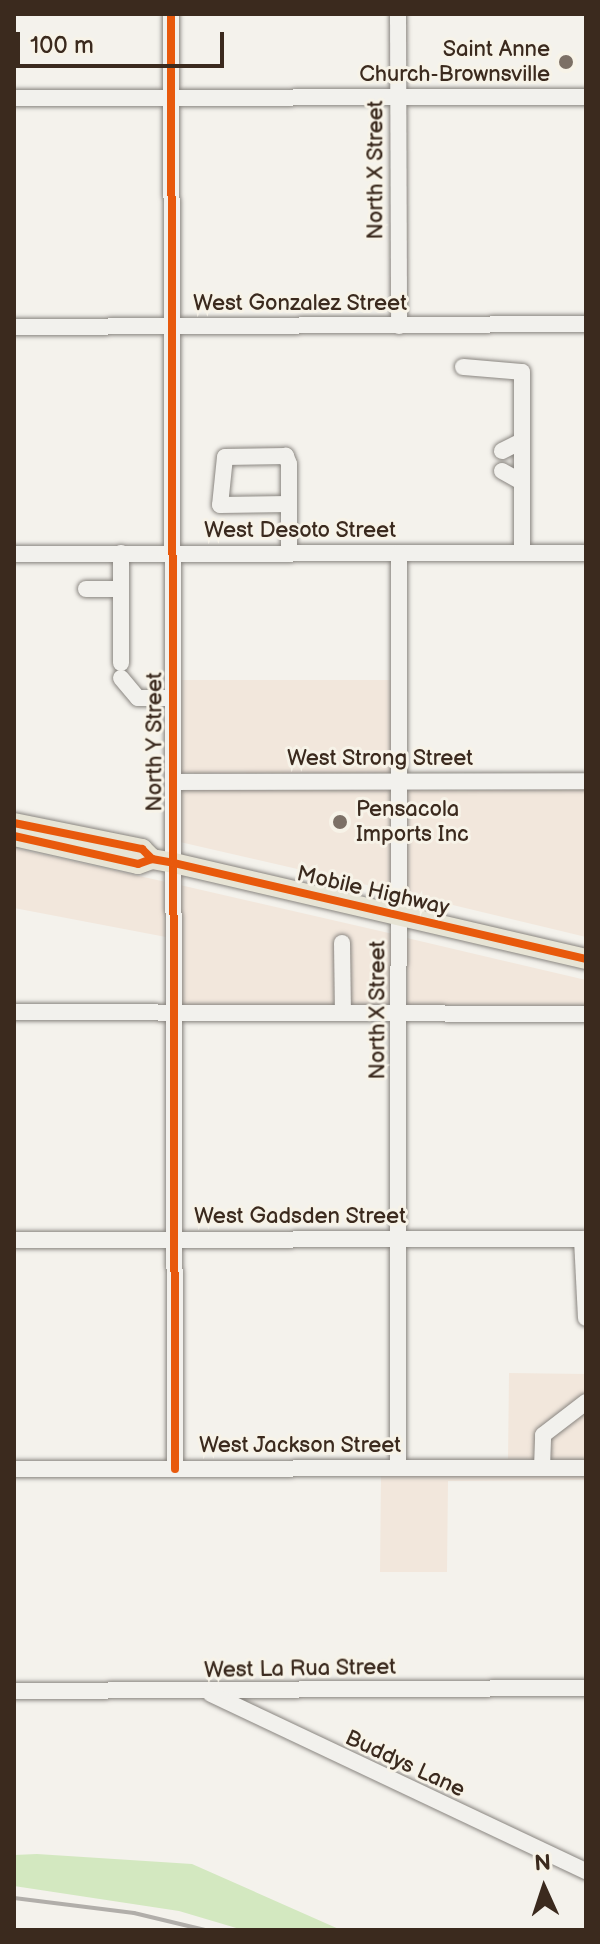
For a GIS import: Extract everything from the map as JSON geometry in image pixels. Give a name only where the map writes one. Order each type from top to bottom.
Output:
[{"type":"main road","name":"Mobile Highway","points":[[14,823],[142,849],[152,859]]},
{"type":"main road","name":"Mobile Highway","points":[[14,836],[138,864],[152,859],[174,863],[586,959]]},
{"type":"street","name":"North Y Street","points":[[171,14],[175,1469]]},
{"type":"street","name":"North X Street","points":[[398,14],[399,326]]},
{"type":"street","points":[[14,98],[586,97]]},
{"type":"street","name":"West Gonzalez Street","points":[[14,327],[586,324]]},
{"type":"street","points":[[463,367],[521,368],[522,553]]},
{"type":"street","points":[[502,451],[522,441]]},
{"type":"street","points":[[289,504],[220,505],[225,457],[286,456],[289,504],[289,553]]},
{"type":"street","points":[[502,471],[522,482]]},
{"type":"street","points":[[121,553],[121,670],[138,698],[173,698]]},
{"type":"street","name":"North X Street","points":[[398,1468],[399,553]]},
{"type":"street","name":"West Desoto Street","points":[[14,554],[586,553]]},
{"type":"street","points":[[86,589],[121,589]]},
{"type":"street","name":"West Strong Street","points":[[173,782],[586,781]]},
{"type":"street","points":[[342,943],[343,1013]]},
{"type":"street","points":[[14,1012],[586,1014]]},
{"type":"street","points":[[584,1239],[586,1318]]},
{"type":"street","name":"West Gadsden Street","points":[[14,1240],[584,1239]]},
{"type":"street","points":[[542,1468],[543,1435],[586,1402]]},
{"type":"street","name":"West Jackson Street","points":[[14,1469],[586,1468]]},
{"type":"street","name":"West La Rua Street","points":[[14,1691],[586,1688]]},
{"type":"street","name":"Buddys Lane","points":[[209,1692],[269,1725],[586,1871]]},
{"type":"shaded area","points":[[180,680],[392,680],[392,773],[180,773]]},
{"type":"shaded area","points":[[586,789],[586,937],[407,894],[406,790]]},
{"type":"shaded area","points":[[180,790],[392,790],[393,891],[180,842]]},
{"type":"shaded area","points":[[14,848],[166,882],[166,937],[14,908]]},
{"type":"shaded area","points":[[180,885],[393,934],[393,1005],[180,1005]]},
{"type":"shaded area","points":[[407,938],[586,980],[586,1006],[407,1005]]},
{"type":"shaded area","points":[[509,1373],[586,1374],[586,1460],[405,1459],[508,1459]]},
{"type":"shaded area","points":[[381,1476],[586,1476],[586,1480],[448,1481],[447,1572],[380,1572]]},
{"type":"green space","points":[[14,1855],[192,1864],[341,1930],[243,1930],[179,1911],[14,1886]]},
{"type":"railway","points":[[14,1898],[134,1913],[205,1930]]},
{"type":"cycle path","points":[[171,14],[175,1469]]},
{"type":"cycle path","points":[[14,823],[142,849],[152,859]]},
{"type":"cycle path","points":[[14,836],[138,864],[152,859],[174,863],[586,959]]},
{"type":"place","name":"Saint Anne Church-Brownsville","points":[[566,62]]},
{"type":"place","name":"Pensacola Imports Inc","points":[[340,822]]}]
